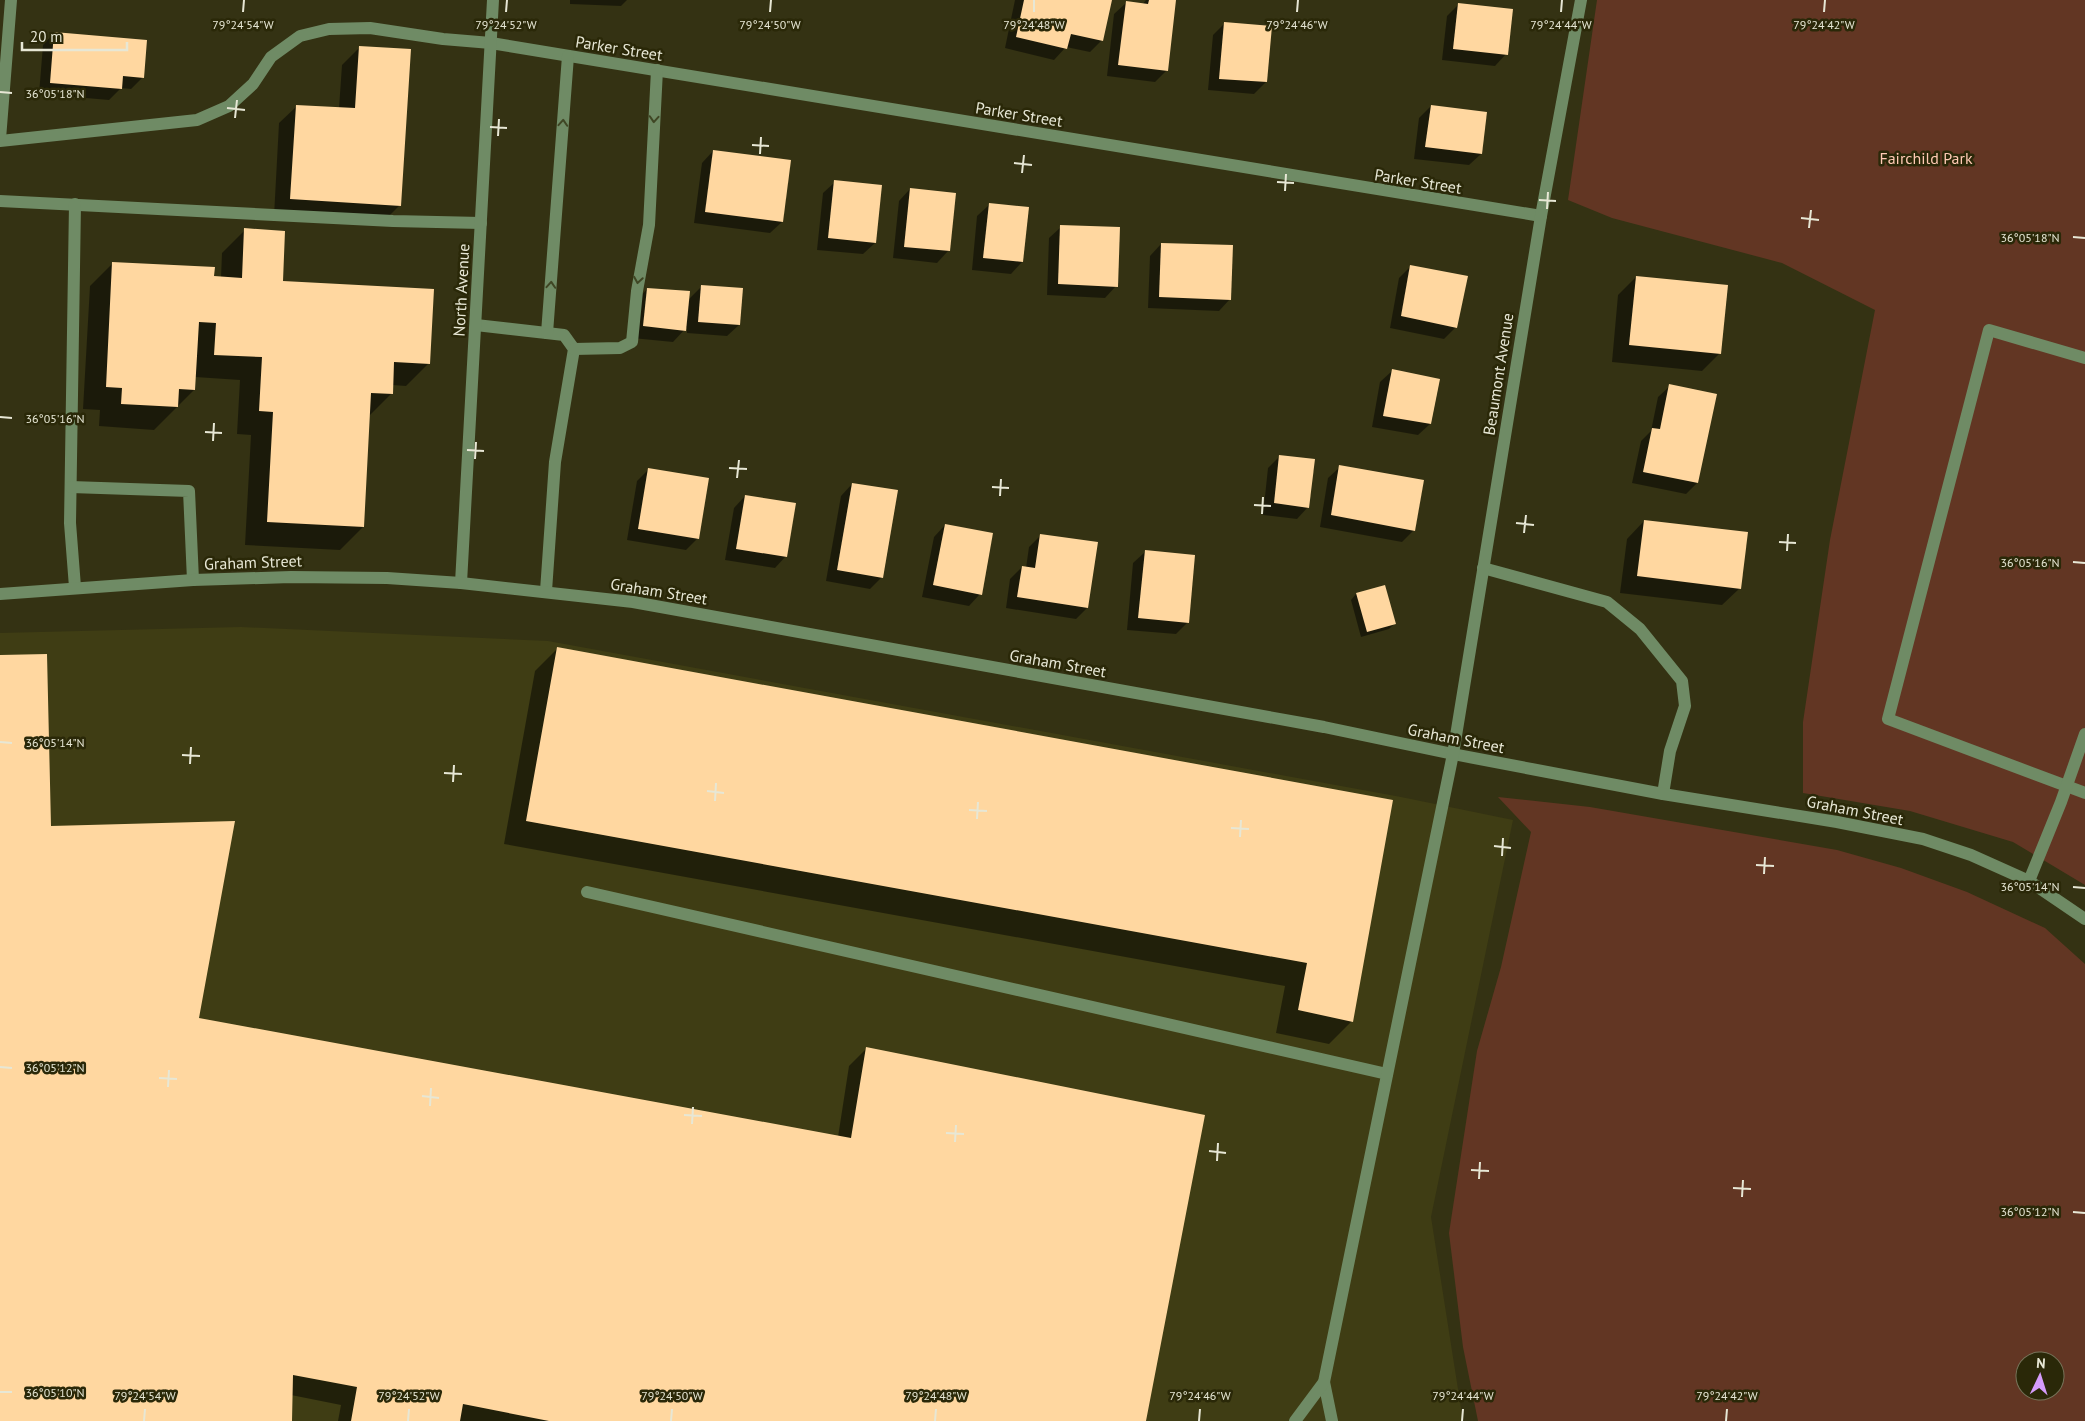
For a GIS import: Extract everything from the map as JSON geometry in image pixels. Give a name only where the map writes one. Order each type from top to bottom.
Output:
[{"type":"street","points":[[0,140],[11,0]]},
{"type":"street","name":"North Avenue","points":[[462,583],[493,0]]},
{"type":"street","name":"Beaumont Avenue","points":[[1324,1382],[1453,754],[1541,216],[1581,0]]},
{"type":"street","name":"Parker Street","points":[[0,140],[197,120],[229,106],[253,84],[271,57],[300,36],[329,29],[370,28],[443,40],[491,43],[1541,216]]},
{"type":"street","points":[[547,333],[568,56]]},
{"type":"street","points":[[574,349],[620,348],[632,342],[637,291],[649,225],[657,70]]},
{"type":"street","points":[[0,201],[393,221],[481,223]]},
{"type":"street","points":[[75,204],[70,487],[75,587]]},
{"type":"street","points":[[476,325],[564,335],[574,349],[555,462],[546,591]]},
{"type":"street","points":[[2085,358],[1988,330],[1888,719],[2085,793]]},
{"type":"street","points":[[70,487],[189,491],[193,580]]},
{"type":"street","points":[[1483,568],[1606,602],[1640,629],[1682,681],[1685,706],[1670,751],[1663,794]]},
{"type":"street","name":"Graham Street","points":[[0,594],[75,587],[193,580],[291,577],[387,578],[546,591],[633,602],[1324,727],[1663,794],[1838,822],[1923,839],[1971,856],[2029,881],[2085,919]]},
{"type":"street","points":[[2029,881],[2067,786],[2085,734]]},
{"type":"street","points":[[587,892],[1387,1074]]},
{"type":"street","points":[[1295,1421],[1324,1382]]},
{"type":"street","points":[[1324,1382],[1332,1421]]},
{"type":"shaded area","points":[[241,627],[548,641],[1401,797],[1513,820],[1431,1217],[1463,1421],[0,1421],[0,633]]},
{"type":"green space","name":"Fairchild Park","points":[[1597,0],[2085,0],[2085,885],[2013,842],[1910,811],[1803,793],[1803,722],[1830,540],[1875,310],[1782,263],[1612,218],[1568,200]]},
{"type":"green space","points":[[1498,797],[1590,807],[1837,850],[1901,868],[1967,892],[2045,928],[2085,964],[2085,1421],[1478,1421],[1463,1347],[1449,1233],[1477,1051],[1501,967],[1531,832]]},
{"type":"building","points":[[1024,0],[1112,0],[1103,41],[1071,34],[1067,49],[1016,37]]},
{"type":"building","points":[[1149,0],[1176,0],[1168,71],[1118,65],[1126,1],[1148,4]]},
{"type":"building","points":[[1458,3],[1513,9],[1508,55],[1453,49]]},
{"type":"building","points":[[1224,22],[1272,26],[1267,82],[1219,79]]},
{"type":"building","points":[[54,32],[147,40],[144,78],[123,76],[122,89],[50,83]]},
{"type":"building","points":[[359,46],[411,49],[401,206],[290,199],[296,105],[355,108]]},
{"type":"building","points":[[1431,105],[1487,112],[1482,154],[1425,147]]},
{"type":"building","points":[[713,150],[791,160],[783,222],[705,212]]},
{"type":"building","points":[[834,180],[882,185],[876,243],[828,238]]},
{"type":"building","points":[[910,188],[956,193],[950,251],[904,247]]},
{"type":"building","points":[[989,203],[1029,207],[1023,262],[983,258]]},
{"type":"building","points":[[1060,225],[1120,227],[1118,287],[1058,284]]},
{"type":"building","points":[[244,228],[285,231],[283,281],[434,289],[430,364],[394,362],[393,394],[371,393],[364,527],[267,522],[273,412],[259,411],[262,357],[214,355],[216,323],[199,322],[195,390],[179,389],[178,407],[121,404],[122,388],[106,387],[112,262],[215,267],[214,276],[242,278]]},
{"type":"building","points":[[1161,243],[1233,245],[1231,300],[1159,297]]},
{"type":"building","points":[[1410,265],[1468,276],[1457,328],[1401,316]]},
{"type":"building","points":[[1636,276],[1728,285],[1721,354],[1629,345]]},
{"type":"building","points":[[701,285],[743,288],[740,325],[698,322]]},
{"type":"building","points":[[647,288],[690,291],[686,331],[643,326]]},
{"type":"building","points":[[1392,369],[1440,379],[1431,424],[1383,416]]},
{"type":"building","points":[[1669,384],[1717,394],[1698,483],[1643,472],[1652,428],[1660,429]]},
{"type":"building","points":[[1279,455],[1315,459],[1309,508],[1274,503]]},
{"type":"building","points":[[1339,465],[1424,480],[1415,531],[1331,515]]},
{"type":"building","points":[[648,468],[709,478],[699,539],[638,529]]},
{"type":"building","points":[[852,483],[898,490],[883,578],[837,570]]},
{"type":"building","points":[[745,495],[796,503],[787,557],[736,549]]},
{"type":"building","points":[[1644,520],[1748,532],[1741,589],[1637,576]]},
{"type":"building","points":[[945,524],[993,533],[982,595],[933,585]]},
{"type":"building","points":[[1040,534],[1098,542],[1088,608],[1017,597],[1022,566],[1035,568]]},
{"type":"building","points":[[1145,550],[1195,555],[1189,623],[1138,618]]},
{"type":"building","points":[[1385,585],[1396,624],[1367,632],[1356,593]]},
{"type":"building","points":[[557,647],[1393,800],[1353,1022],[1298,1010],[1307,963],[526,821]]},
{"type":"building","points":[[47,654],[51,826],[235,821],[199,1018],[851,1138],[866,1047],[1205,1115],[1146,1421],[549,1421],[463,1404],[460,1421],[351,1421],[357,1387],[293,1375],[292,1421],[0,1421],[0,655]]}]
